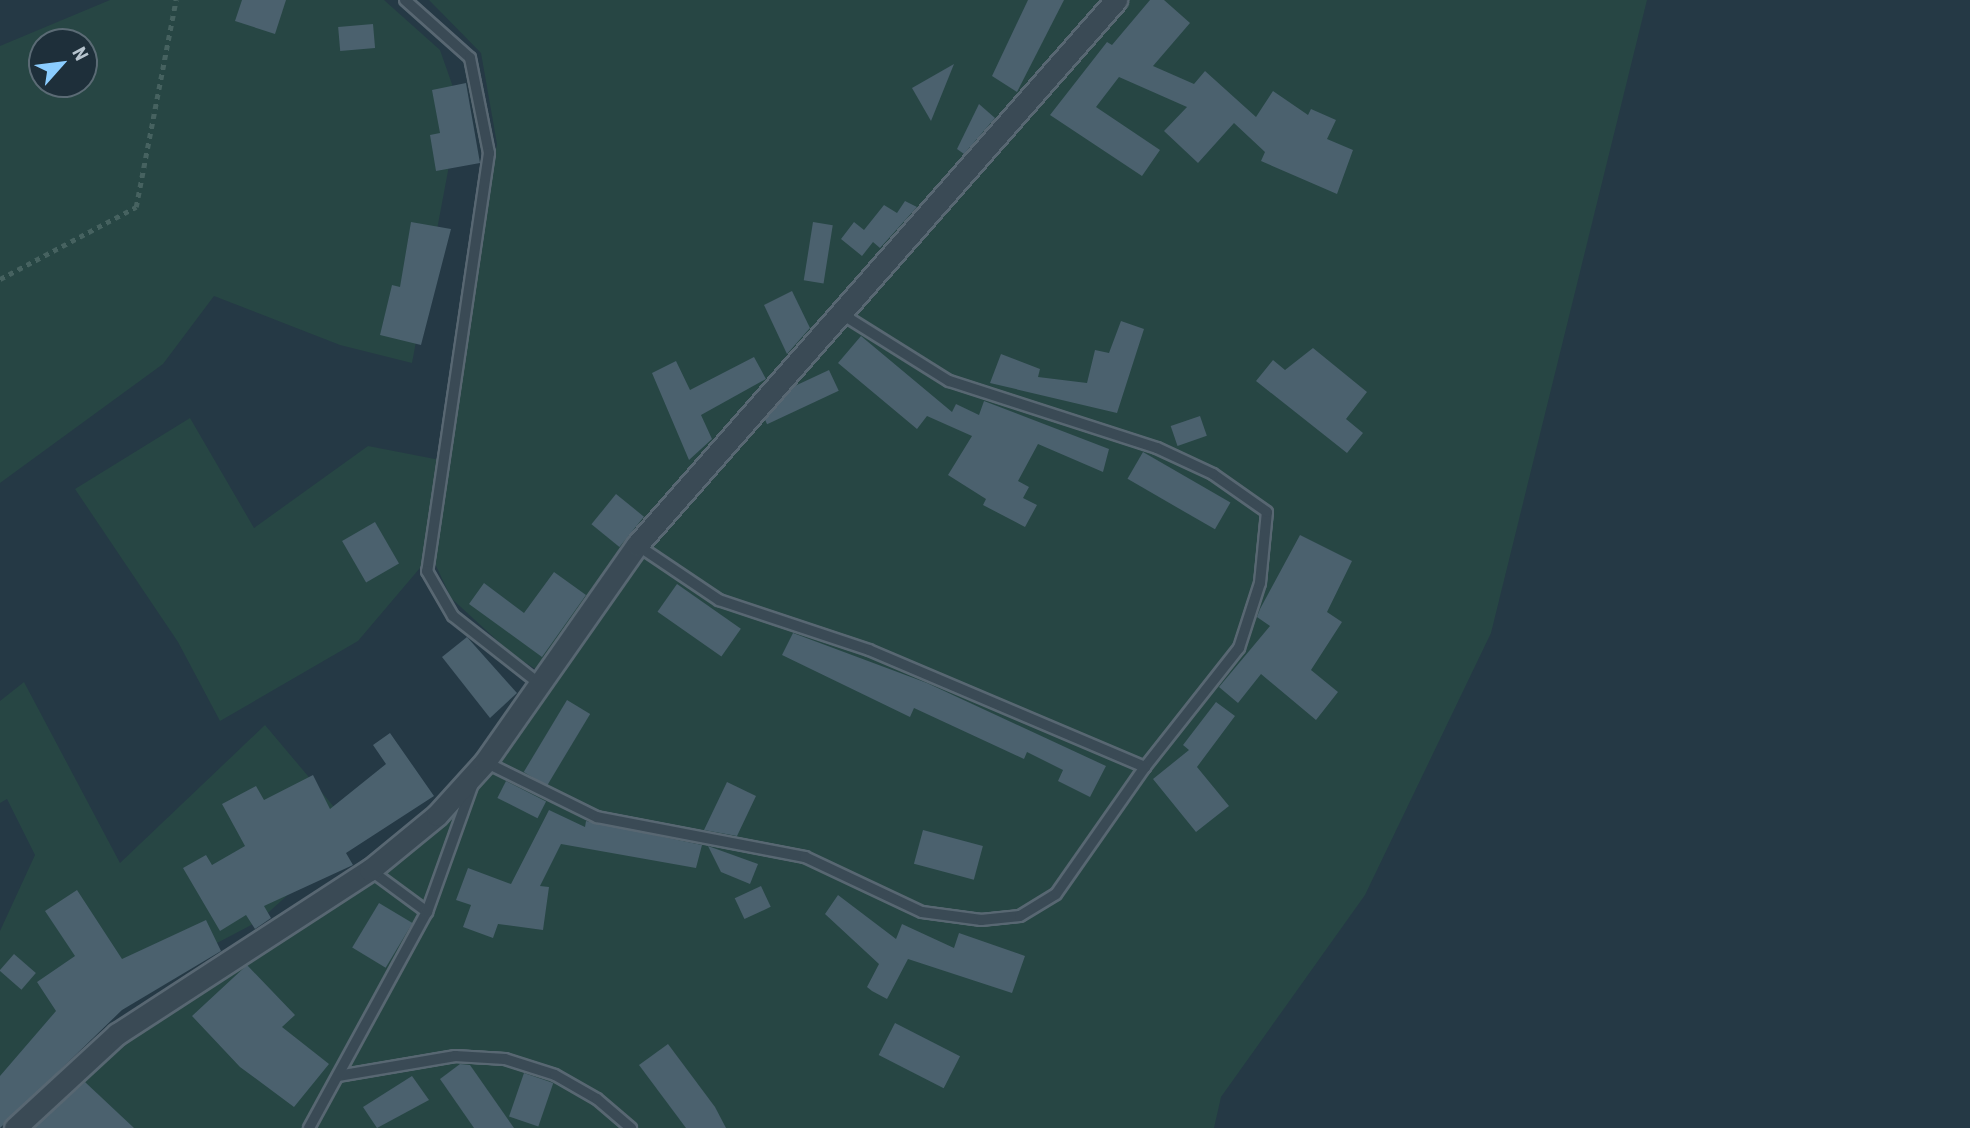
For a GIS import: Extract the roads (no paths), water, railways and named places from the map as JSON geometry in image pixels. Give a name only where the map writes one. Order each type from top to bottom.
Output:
[{"type":"street","points":[[15,1128],[135,1020],[370,870],[481,767],[637,545],[1115,0]]},
{"type":"lane","points":[[405,0],[470,58],[489,153],[427,571],[453,616],[541,685]]},
{"type":"lane","points":[[309,1128],[427,912],[481,767],[597,817],[805,857],[922,912],[981,920],[1020,916],[1056,894],[1145,767],[1239,648],[1260,583],[1267,512],[1213,474],[1157,448],[949,381],[840,313]]},
{"type":"lane","points":[[637,545],[719,600],[869,650],[1145,767]]},
{"type":"lane","points":[[370,870],[427,912]]},
{"type":"lane","points":[[338,1076],[455,1056],[505,1059],[576,1087],[631,1128]]}]
